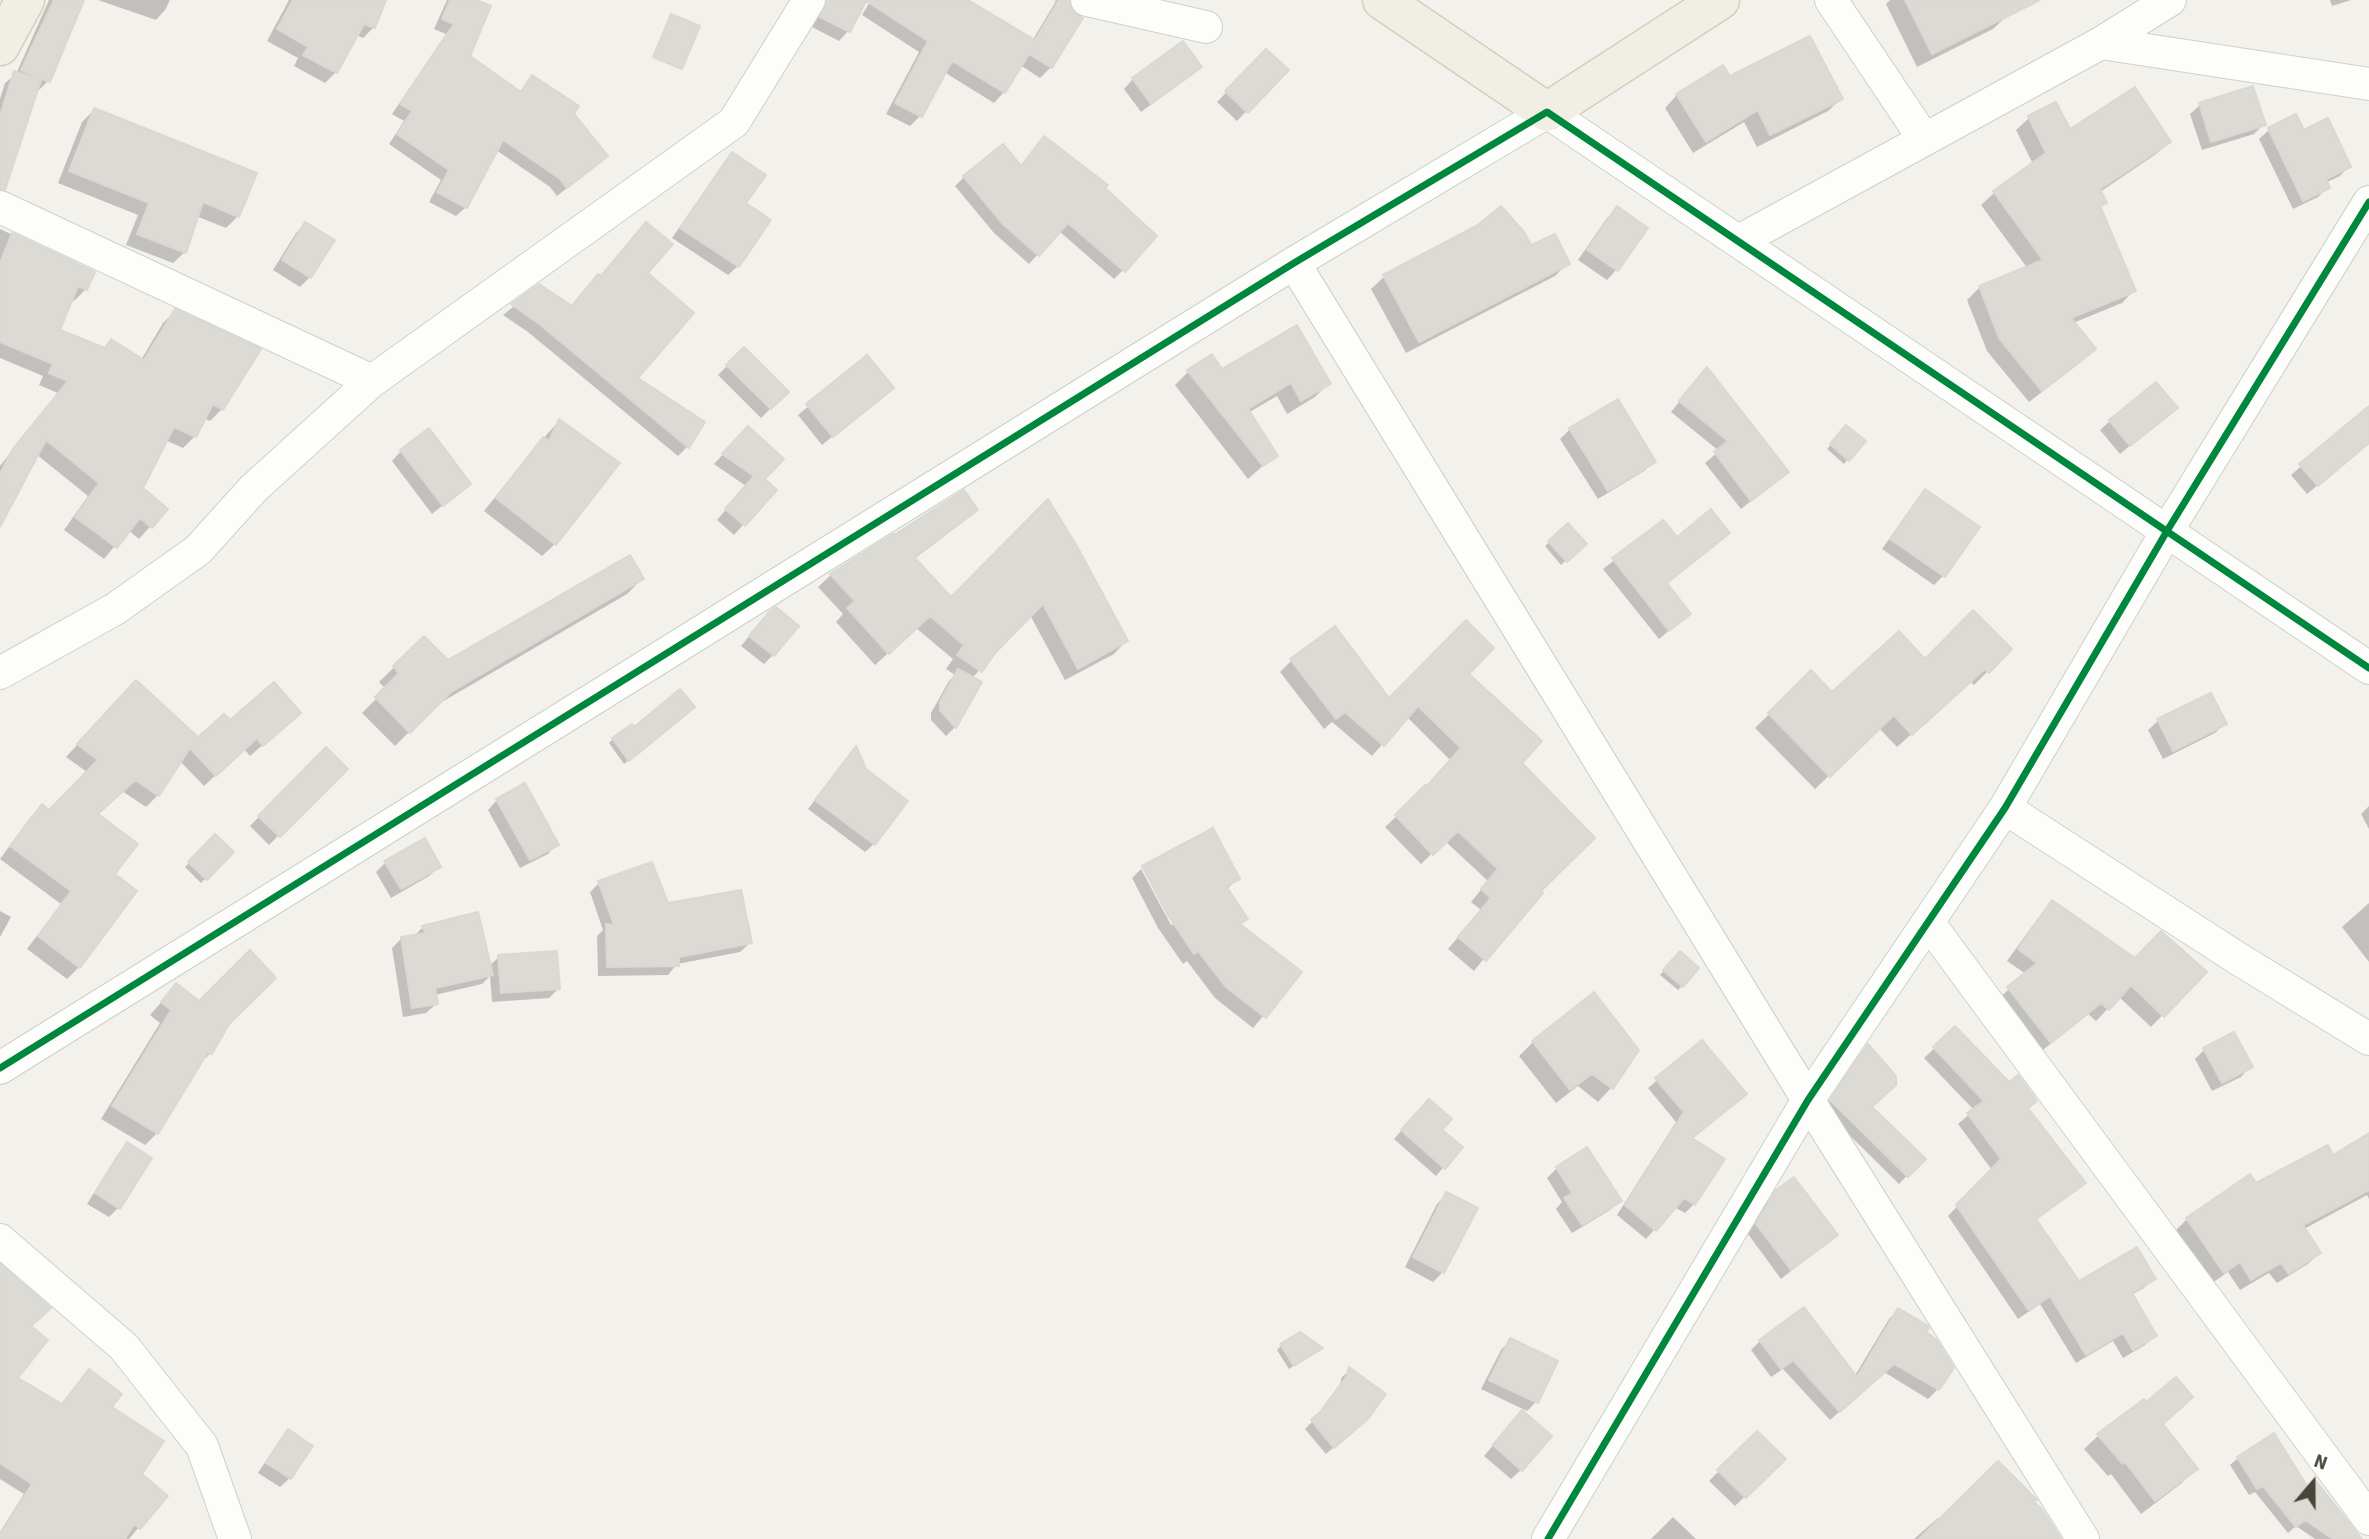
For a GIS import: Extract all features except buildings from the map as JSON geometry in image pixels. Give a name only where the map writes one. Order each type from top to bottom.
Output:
[{"type":"main road","points":[[0,46],[25,0]]},
{"type":"main road","points":[[1382,0],[1547,112],[1720,0]]},
{"type":"street","points":[[0,673],[115,609],[198,550],[254,488],[372,381],[734,122],[809,0]]},
{"type":"street","points":[[1087,0],[1206,27]]},
{"type":"street","points":[[1831,0],[1924,139]]},
{"type":"street","points":[[1739,241],[2101,43],[2170,0]]},
{"type":"street","points":[[2101,43],[2369,84]]},
{"type":"street","points":[[0,1068],[1294,263],[1547,112],[2369,668]]},
{"type":"street","points":[[1548,1539],[1808,1100],[2004,808],[2167,531],[2369,202]]},
{"type":"street","points":[[0,207],[372,381]]},
{"type":"street","points":[[1294,263],[1808,1100],[2083,1539]]},
{"type":"street","points":[[2004,808],[2237,958],[2369,1039]]},
{"type":"street","points":[[1928,922],[2369,1519]]},
{"type":"street","points":[[0,1240],[124,1348],[202,1446],[235,1539]]},
{"type":"cycle path","points":[[0,1068],[1294,263],[1547,112],[2369,668]]},
{"type":"cycle path","points":[[1548,1539],[1808,1100],[2005,808],[2167,531],[2369,202]]}]
